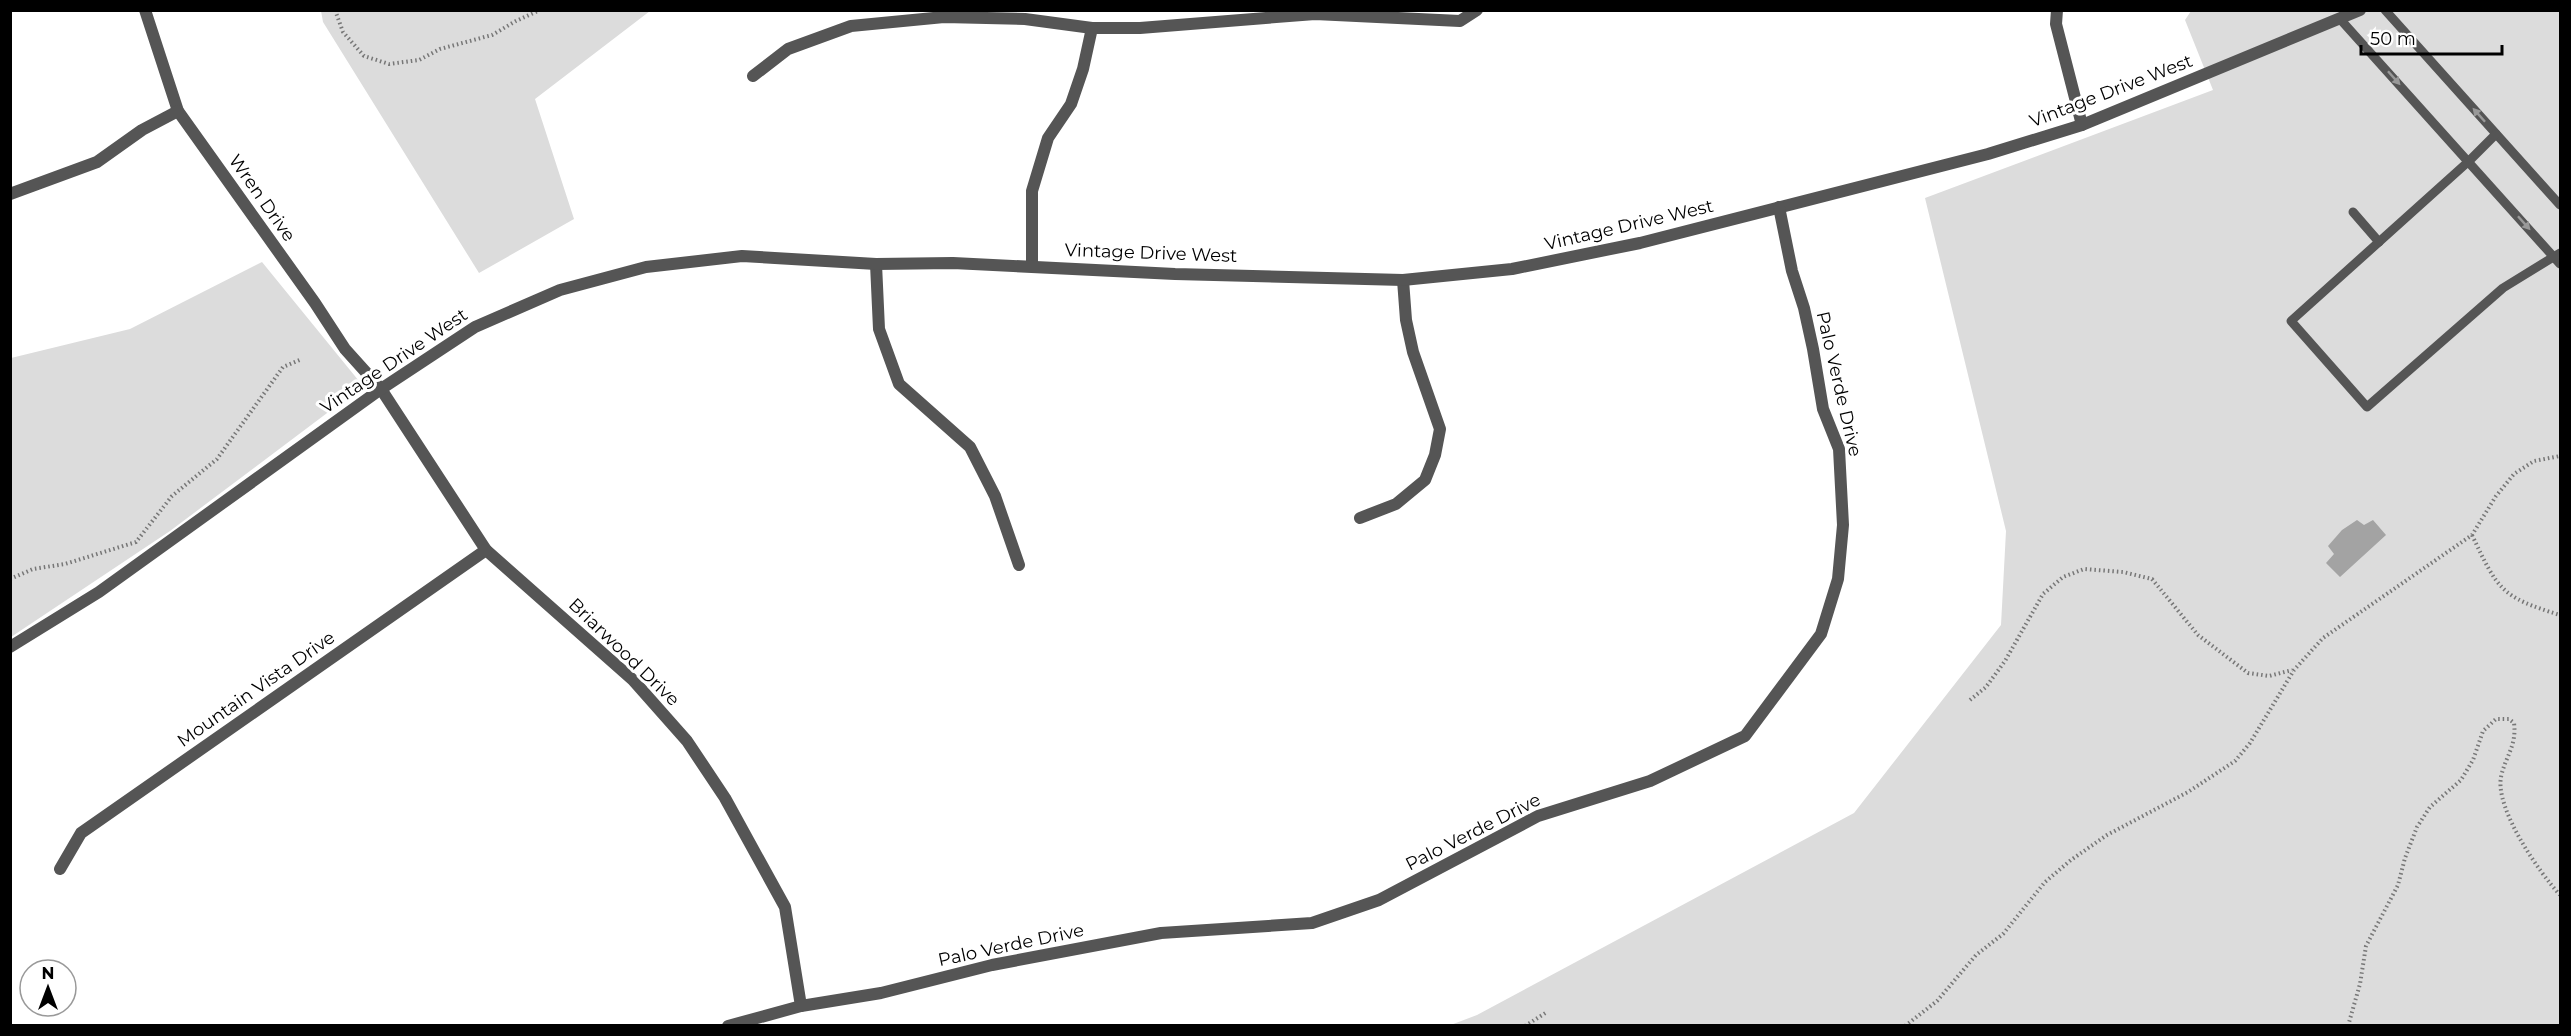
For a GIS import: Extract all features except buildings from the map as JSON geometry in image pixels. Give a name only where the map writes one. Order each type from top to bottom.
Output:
[{"type":"street","name":"Wren Drive","points":[[145,10],[178,111],[315,303],[345,349],[381,389]]},
{"type":"street","points":[[753,76],[788,49],[851,26],[944,17],[1024,18],[1092,28],[1140,28],[1315,14],[1460,21],[1477,10]]},
{"type":"street","points":[[2057,10],[2056,24],[2082,126]]},
{"type":"street","name":"Vintage Drive West","points":[[10,647],[99,592],[381,389],[475,327],[560,290],[646,267],[742,256],[876,264],[954,263],[1175,274],[1403,279],[1512,269],[1640,243],[1988,154],[2082,126],[2360,10]]},
{"type":"street","points":[[1032,266],[1032,191],[1048,138],[1071,104],[1083,69],[1092,28]]},
{"type":"street","points":[[10,194],[97,162],[142,130],[178,111]]},
{"type":"street","name":"Palo Verde Drive","points":[[728,1026],[801,1006],[881,993],[992,965],[1161,933],[1312,923],[1379,900],[1538,816],[1650,781],[1745,736],[1821,634],[1838,579],[1843,525],[1839,449],[1823,409],[1804,308],[1792,271],[1779,207]]},
{"type":"street","points":[[876,264],[879,329],[899,384],[970,447],[995,496],[1018,565]]},
{"type":"street","points":[[1360,518],[1396,504],[1425,480],[1435,455],[1440,429],[1413,352],[1406,320],[1403,279]]},
{"type":"street","name":"Briarwood Drive","points":[[381,389],[486,550],[633,680],[687,741],[725,798],[785,907],[801,1006]]},
{"type":"street","name":"Mountain Vista Drive","points":[[60,869],[81,833],[486,550]]},
{"type":"lane","points":[[2385,10],[2560,205]]},
{"type":"lane","points":[[2340,20],[2469,161],[2559,259],[2503,288],[2367,407],[2291,321],[2469,161],[2496,134]]},
{"type":"lane","points":[[2353,212],[2379,242]]},
{"type":"path","points":[[335,10],[343,32],[364,56],[390,64],[419,60],[440,49],[492,35],[540,10]]},
{"type":"path","points":[[10,579],[33,569],[74,561],[136,542],[172,496],[217,459],[282,367],[302,359]]},
{"type":"path","points":[[1905,1026],[1937,1001],[1976,955],[2003,934],[2045,882],[2071,860],[2107,835],[2188,792],[2235,761],[2250,743],[2294,670],[2323,638],[2472,535],[2496,496],[2514,474],[2534,461],[2560,456]]},
{"type":"path","points":[[2472,535],[2498,584],[2514,598],[2560,615]]},
{"type":"path","points":[[1970,700],[1986,687],[2005,661],[2043,594],[2063,577],[2084,569],[2123,572],[2152,579],[2198,635],[2248,673],[2269,676],[2294,670]]},
{"type":"path","points":[[2348,1026],[2360,984],[2366,946],[2398,885],[2417,827],[2430,807],[2461,780],[2473,760],[2483,731],[2496,719],[2509,719],[2514,723],[2516,737],[2501,777],[2501,797],[2512,825],[2560,896]]},
{"type":"path","points":[[1525,1026],[1547,1012]]},
{"type":"shaded area","points":[[321,10],[650,11],[535,99],[574,219],[479,273],[323,22]]},
{"type":"shaded area","points":[[2191,11],[2560,11],[2560,1025],[1448,1026],[1477,1015],[1854,813],[2001,625],[2006,531],[1925,198],[2213,90],[2185,20]]},
{"type":"shaded area","points":[[262,262],[363,386],[170,531],[11,637],[11,358],[130,329]]},
{"type":"shaded area","points":[[2357,520],[2364,525],[2373,520],[2386,535],[2340,577],[2326,563],[2334,554],[2328,546],[2342,530]]}]
